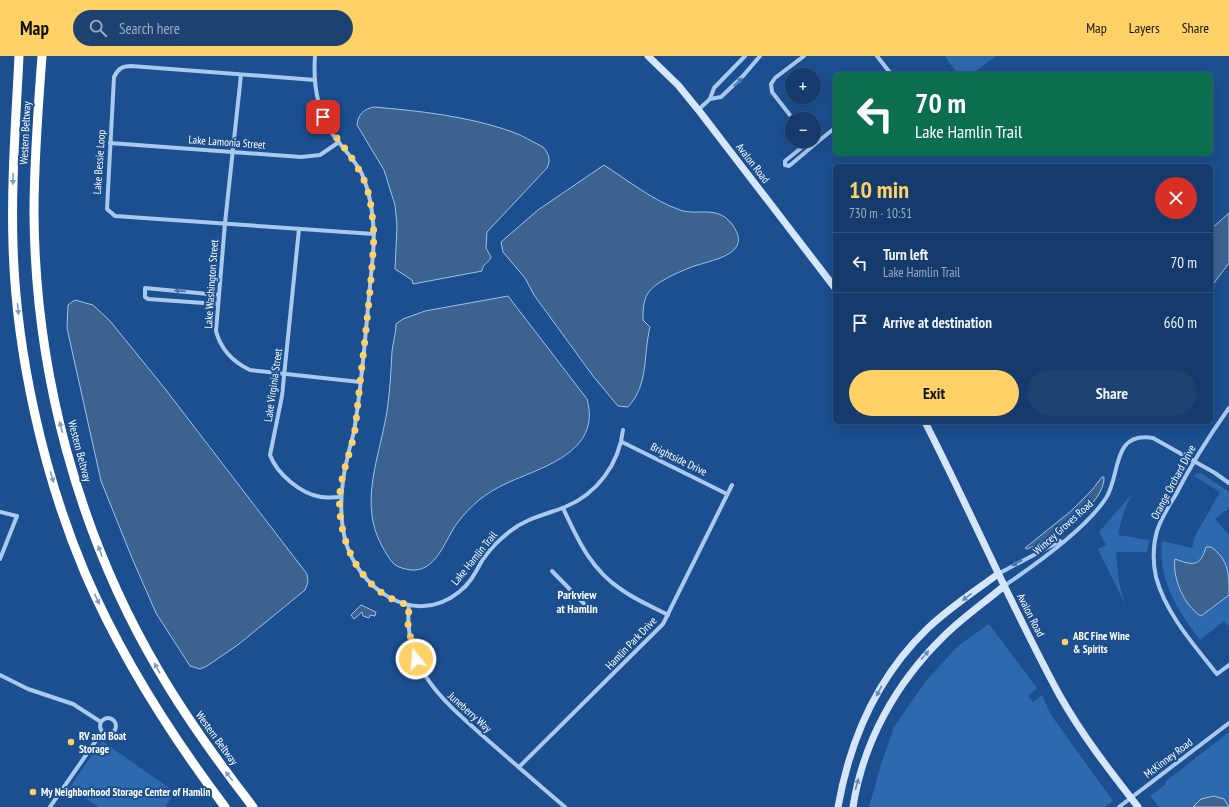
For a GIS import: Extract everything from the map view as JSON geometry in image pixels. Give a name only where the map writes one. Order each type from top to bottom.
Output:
[{"type":"highway","name":"Western Beltway","points":[[20,56],[14,146],[13,246],[18,309],[27,376],[39,431],[59,500],[85,572],[112,631],[184,753],[225,807]]},
{"type":"highway","name":"Western Beltway","points":[[42,56],[36,148],[34,214],[37,269],[43,338],[55,402],[68,454],[82,500],[105,564],[133,623],[181,708],[214,756],[251,805]]},
{"type":"main road","name":"Avalon Road","points":[[648,56],[673,81],[698,110],[833,285]]},
{"type":"main road","name":"Avalon Road","points":[[926,424],[998,574],[1060,696],[1097,754],[1138,807]]},
{"type":"main road","points":[[838,807],[843,778],[859,729],[884,683],[908,650],[929,627],[998,574]]},
{"type":"main road","points":[[853,807],[864,761],[879,723],[900,687],[926,653],[1004,586]]},
{"type":"street","name":"Lake Hamlin Trail","points":[[316,56],[315,80],[317,98],[323,117],[361,173],[372,206],[374,234],[360,382],[355,426],[344,470],[340,497],[345,540],[355,563],[377,591],[391,600],[409,605],[434,604],[455,595],[470,581],[490,549],[510,531],[533,517],[563,508],[581,499],[599,484],[612,466],[622,442],[623,430]]},
{"type":"street","points":[[698,110],[710,99],[714,88],[745,56]]},
{"type":"street","points":[[710,99],[721,97],[743,76],[760,56]]},
{"type":"street","points":[[788,112],[772,92],[771,84],[775,78],[804,56]]},
{"type":"street","points":[[877,56],[889,72]]},
{"type":"street","name":"Lake Bessie Loop","points":[[315,80],[124,66],[118,70],[114,77],[106,202],[107,209],[115,216],[374,234]]},
{"type":"street","name":"Lake Washington Street","points":[[241,75],[225,223],[216,331],[218,340],[235,362],[250,370],[284,375],[360,382]]},
{"type":"street","points":[[821,136],[833,129]]},
{"type":"street","name":"Lake Lamonia Street","points":[[110,142],[313,157],[326,152],[339,142]]},
{"type":"street","points":[[811,142],[810,150],[789,166],[785,165],[785,161],[811,142]]},
{"type":"street","name":"Lake Virginia Street","points":[[299,229],[284,375],[277,421],[270,449],[272,459],[288,480],[302,489],[322,497],[340,497]]},
{"type":"street","points":[[218,304],[148,299],[145,297],[145,288],[219,295]]},
{"type":"street","name":"Orange Orchard Drive","points":[[1229,408],[1194,460],[1162,518],[1157,532],[1154,562],[1161,590],[1174,616],[1217,674],[1229,665]]},
{"type":"street","name":"Wincey Groves Road","points":[[1004,586],[1050,553],[1100,507],[1108,496],[1112,486],[1120,453],[1127,444],[1133,440],[1146,437],[1153,438],[1194,460],[1229,483]]},
{"type":"street","name":"Brightside Drive","points":[[622,442],[727,494]]},
{"type":"street","name":"Hamlin Park Drive","points":[[519,767],[655,633],[668,615],[732,485]]},
{"type":"street","points":[[563,508],[584,550],[603,575],[624,592],[668,615]]},
{"type":"street","points":[[0,512],[18,516],[0,559]]},
{"type":"street","points":[[998,574],[1057,543],[1076,530]]},
{"type":"street","points":[[552,571],[593,612]]},
{"type":"street","name":"Juneberry Way","points":[[409,605],[408,623],[412,644],[418,663],[430,684],[449,707],[565,807]]},
{"type":"street","points":[[0,675],[28,689],[73,704],[101,722]]},
{"type":"street","points":[[101,722],[108,718],[113,720],[116,724],[115,730],[112,734],[102,732]]},
{"type":"street","points":[[101,722],[100,727],[102,732]]},
{"type":"street","name":"McKinney Road","points":[[1119,807],[1229,723]]},
{"type":"street","points":[[50,807],[102,732]]},
{"type":"shaded area","points":[[996,56],[975,72],[956,72],[945,57]]},
{"type":"shaded area","points":[[374,107],[426,112],[477,121],[514,133],[543,147],[545,150],[549,160],[547,168],[487,232],[486,248],[491,257],[483,267],[482,271],[413,284],[412,280],[395,269],[397,226],[395,205],[384,170],[357,125],[360,115],[367,109]]},
{"type":"shaded area","points":[[604,165],[641,190],[670,206],[686,212],[706,212],[719,214],[731,223],[737,234],[738,243],[734,250],[727,255],[673,275],[656,285],[648,293],[644,303],[643,313],[643,320],[650,327],[644,369],[639,389],[635,398],[628,407],[618,406],[593,376],[534,295],[525,278],[503,252],[501,242],[538,210]]},
{"type":"shaded area","points":[[1229,213],[1229,263],[1213,284],[1213,227]]},
{"type":"shaded area","points":[[508,296],[587,399],[589,417],[586,433],[577,445],[551,464],[492,491],[479,500],[460,519],[439,553],[427,566],[420,569],[411,570],[400,567],[394,564],[387,555],[375,530],[371,496],[376,462],[387,411],[392,351],[396,324],[403,319],[425,311]]},
{"type":"shaded area","points":[[75,300],[93,305],[110,321],[166,390],[307,574],[308,582],[305,590],[239,644],[207,666],[200,669],[190,666],[156,613],[101,481],[67,328],[68,305]]},
{"type":"shaded area","points":[[1201,473],[1229,492],[1229,508],[1215,519],[1229,535],[1229,627],[1224,621],[1200,640],[1177,606],[1166,582],[1163,569],[1162,541],[1192,548],[1195,536],[1220,492],[1194,476]]},
{"type":"shaded area","points":[[1102,477],[1104,477],[1102,488],[1096,499],[1086,510],[1062,530],[1037,545],[1027,549],[1025,548],[1071,511],[1092,490]]},
{"type":"shaded area","points":[[1131,495],[1122,517],[1118,535],[1149,540],[1147,552],[1116,552],[1119,583],[1125,604],[1098,549],[1106,545],[1099,532]]},
{"type":"shaded area","points":[[1206,547],[1211,547],[1225,562],[1229,580],[1229,595],[1201,616],[1189,605],[1180,590],[1175,574],[1175,559],[1186,563],[1198,562],[1204,554]]},
{"type":"shaded area","points":[[361,605],[376,612],[375,616],[370,615],[369,618],[363,616],[362,612],[354,619],[351,615]]},
{"type":"shaded area","points":[[989,624],[1037,688],[1028,696],[1033,702],[1042,695],[1051,715],[1113,801],[1105,807],[869,807],[894,727],[925,682],[958,646]]},
{"type":"shaded area","points":[[1229,732],[1229,807],[1159,807],[1150,796],[1166,784],[1165,782]]},
{"type":"shaded area","points":[[102,741],[175,792],[165,807],[98,807],[70,787]]},
{"type":"shaded area","points":[[1214,796],[1224,799],[1229,807],[1193,807],[1201,799]]},
{"type":"place","name":"ABC Fine Wine & Spirits","points":[[1065,642]]},
{"type":"place","name":"RV and Boat Storage","points":[[71,742]]},
{"type":"place","name":"My Neighborhood Storage Center of Hamlin","points":[[33,792]]},
{"type":"district","name":"Parkview at Hamlin","points":[[577,601]]},
{"type":"route","points":[[323,117],[361,173],[372,206],[374,234],[355,426],[341,485],[340,500],[345,540],[355,563],[377,591],[391,600],[409,605],[408,627],[416,659]]}]
